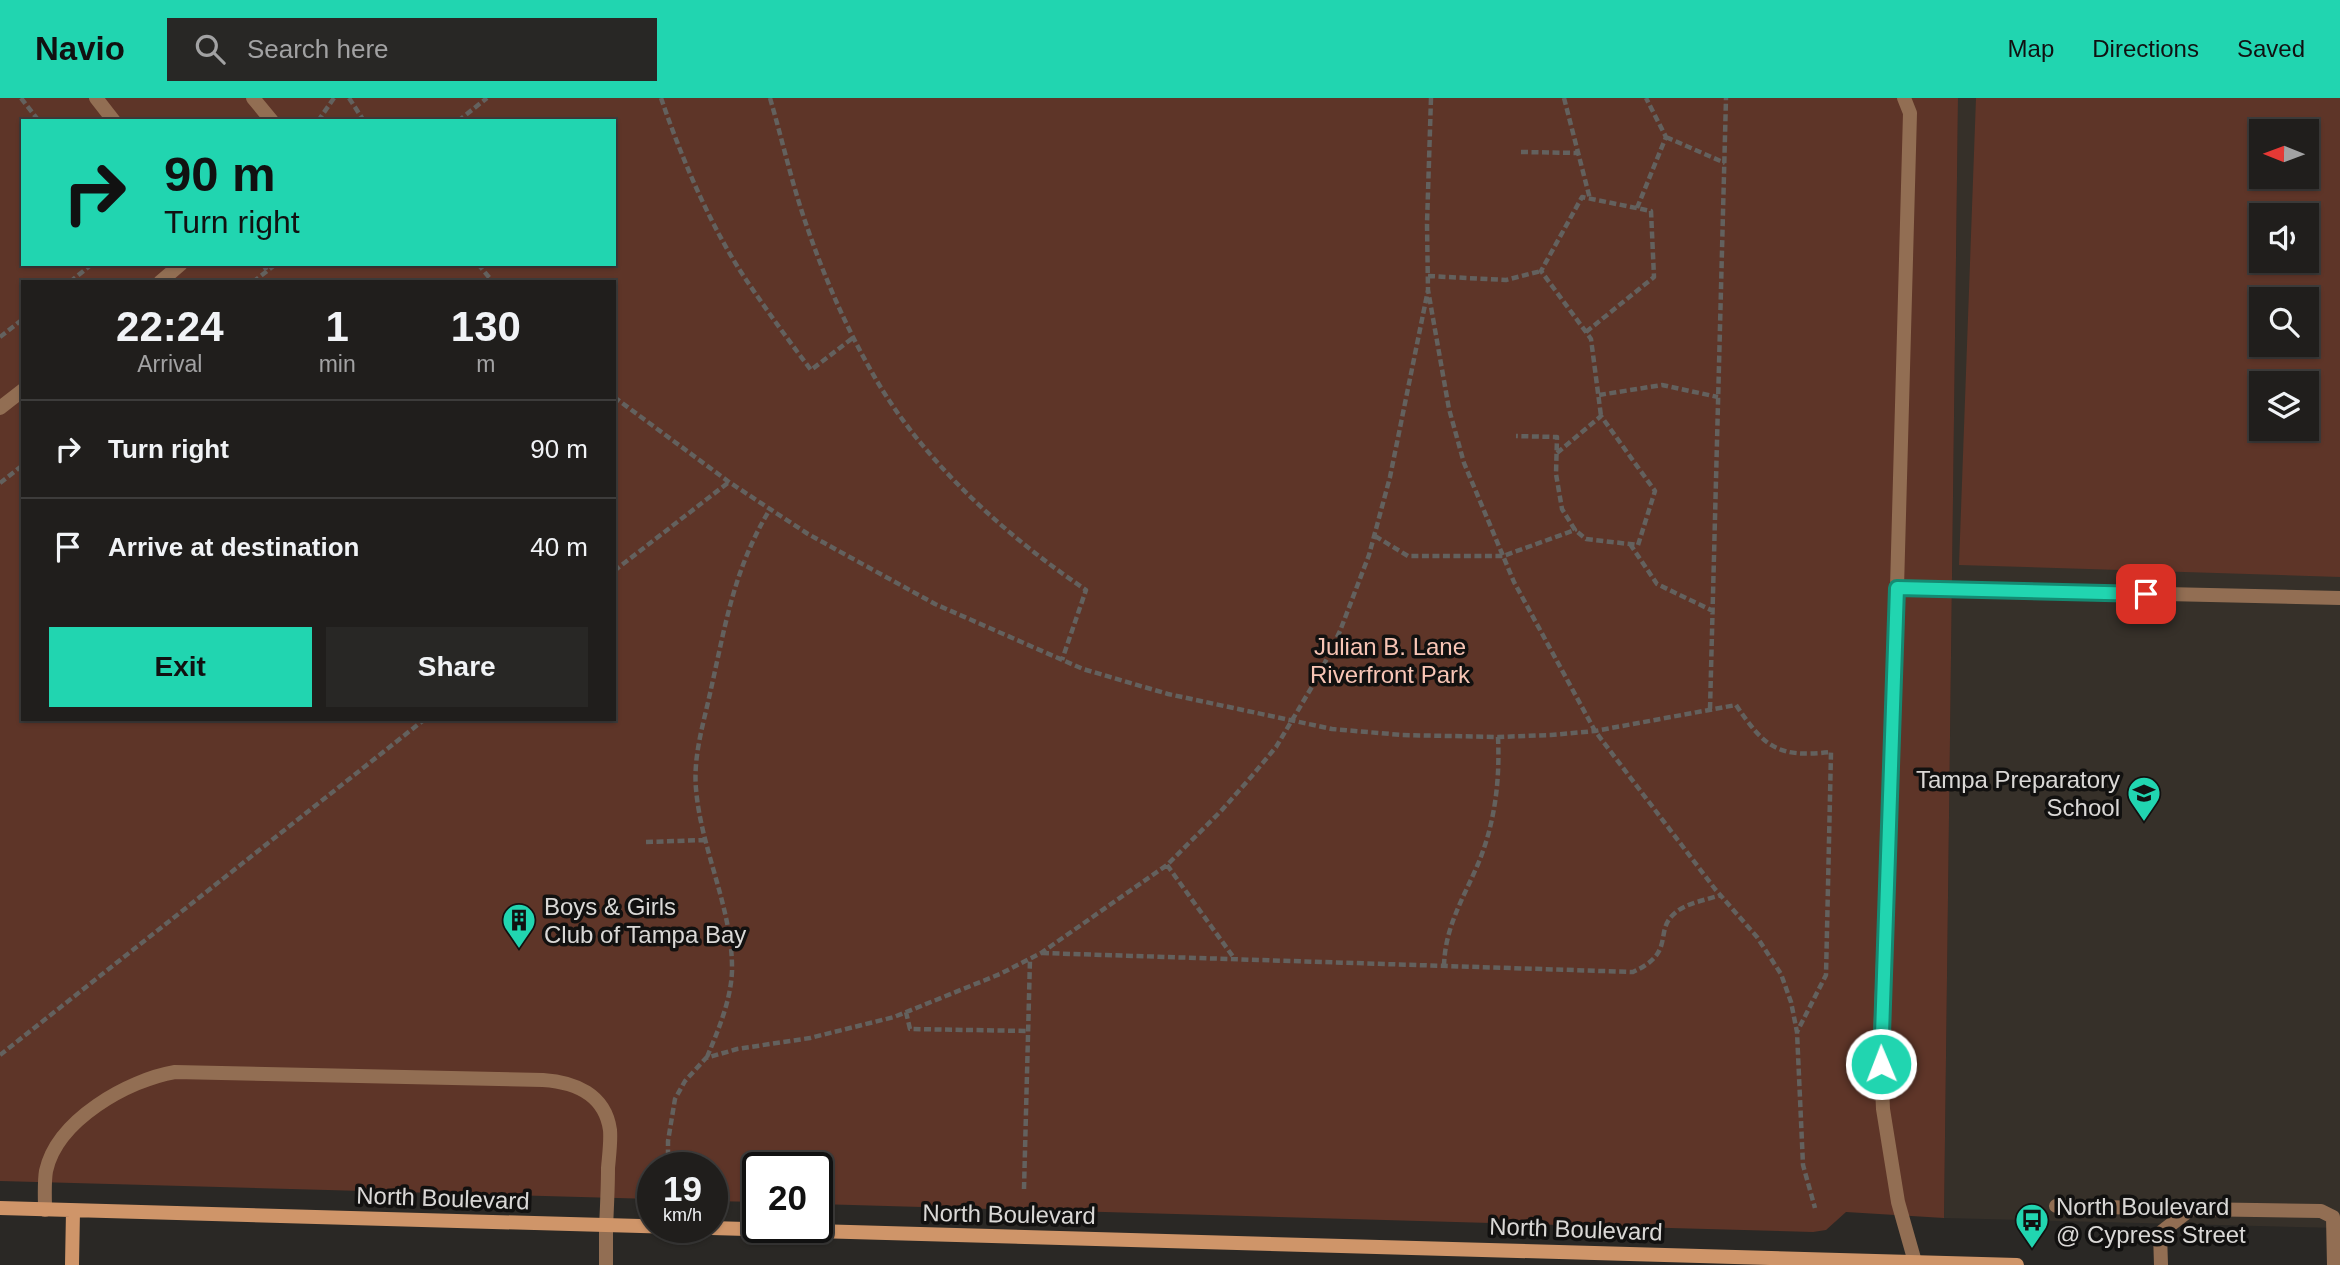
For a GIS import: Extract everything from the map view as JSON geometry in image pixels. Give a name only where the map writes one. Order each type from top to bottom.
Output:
[{"type":"street","points":[[96,98],[112,119]]},
{"type":"street","points":[[253,98],[270,119]]},
{"type":"street","points":[[1903,98],[1910,113],[1897,588],[1880,1042],[1883,1109],[1898,1202],[1915,1264]]},
{"type":"street","points":[[162,280],[179,266]]},
{"type":"street","points":[[0,408],[21,392]]},
{"type":"street","points":[[1897,588],[2340,598]]},
{"type":"street","points":[[45,1210],[46,1171],[62,1140],[73,1126],[105,1100],[127,1087],[161,1074],[175,1072],[566,1082],[596,1100],[605,1113],[610,1131],[606,1265]]},
{"type":"street","points":[[2056,1206],[2321,1211],[2333,1217],[2334,1265]]},
{"type":"street","name":"North Boulevard","points":[[0,1209],[2017,1265]]},
{"type":"street","points":[[2161,1265],[2160,1233],[2191,1209]]},
{"type":"street","points":[[72,1265],[73,1211]]},
{"type":"path","points":[[21,98],[37,119]]},
{"type":"path","points":[[319,119],[334,98]]},
{"type":"path","points":[[349,98],[363,119]]},
{"type":"path","points":[[461,119],[487,98]]},
{"type":"path","points":[[661,98],[696,186],[738,267],[811,370],[854,337]]},
{"type":"path","points":[[770,98],[805,221],[819,260],[869,369],[896,410],[958,484],[1008,530],[1059,572],[1086,590],[1062,660]]},
{"type":"path","points":[[1431,98],[1428,290],[1449,409],[1464,463],[1514,582],[1595,731],[1721,895],[1757,937],[1781,974],[1791,1002],[1797,1032],[1803,1165],[1815,1208]]},
{"type":"path","points":[[1564,98],[1590,199]]},
{"type":"path","points":[[1646,98],[1666,137],[1725,163]]},
{"type":"path","points":[[1710,709],[1726,98]]},
{"type":"path","points":[[1637,208],[1666,137]]},
{"type":"path","points":[[1521,152],[1578,153]]},
{"type":"path","points":[[1428,276],[1506,280],[1541,271],[1582,197],[1651,211],[1654,277],[1586,332]]},
{"type":"path","points":[[72,280],[90,266]]},
{"type":"path","points":[[264,266],[267,271]]},
{"type":"path","points":[[256,280],[273,266]]},
{"type":"path","points":[[480,266],[491,280]]},
{"type":"path","points":[[1516,436],[1557,438],[1556,474],[1562,509],[1575,530],[1586,539],[1638,545],[1655,491],[1601,416],[1591,340],[1541,271]]},
{"type":"path","points":[[706,1058],[737,1049],[852,1029],[906,1012],[1000,974],[1041,953],[1167,865],[1221,811],[1276,747],[1340,631],[1375,536],[1390,477],[1428,290]]},
{"type":"path","points":[[0,337],[21,321]]},
{"type":"path","points":[[1598,395],[1662,384],[1718,398]]},
{"type":"path","points":[[616,398],[729,482],[808,534],[935,604],[1083,669],[1168,694],[1332,729],[1402,736],[1497,737],[1595,731],[1736,705],[1754,731],[1776,749],[1801,755],[1831,752],[1826,975],[1797,1032]]},
{"type":"path","points":[[1557,453],[1601,416]]},
{"type":"path","points":[[0,483],[21,467]]},
{"type":"path","points":[[616,569],[729,482]]},
{"type":"path","points":[[668,1152],[669,1129],[675,1099],[685,1081],[706,1058],[725,1006],[732,973],[726,920],[696,787],[696,757],[728,605],[755,534],[770,509]]},
{"type":"path","points":[[1375,536],[1408,556],[1503,556],[1575,530]]},
{"type":"path","points":[[1630,544],[1657,584],[1713,611]]},
{"type":"path","points":[[0,1055],[422,721]]},
{"type":"path","points":[[1444,966],[1448,931],[1478,863],[1492,819],[1497,790],[1497,737]]},
{"type":"path","points":[[646,842],[706,840]]},
{"type":"path","points":[[1167,865],[1234,959]]},
{"type":"path","points":[[1041,953],[1633,972],[1648,965],[1658,955],[1668,920],[1675,912],[1721,895]]},
{"type":"path","points":[[1024,1189],[1030,958]]},
{"type":"path","points":[[906,1012],[910,1029],[1029,1031]]},
{"type":"shaded area","name":"Tampa Preparatory School","points":[[1958,98],[2340,98],[2340,1228],[1944,1218]]},
{"type":"green space","name":"Julian B. Lane Riverfront Park","points":[[0,98],[1958,98],[1944,1218],[1846,1212],[1826,1230],[1813,1232],[833,1204],[833,1152],[742,1152],[742,1202],[728,1201],[728,1152],[637,1152],[637,1199],[0,1181]]},
{"type":"green space","points":[[1976,98],[2340,98],[2340,577],[1959,565]]},
{"type":"place","name":"Tampa Preparatory School","points":[[2144,823]]},
{"type":"place","name":"Boys & Girls Club of Tampa Bay","points":[[519,950]]},
{"type":"place","name":"North Boulevard @ Cypress Street","points":[[2032,1250]]},
{"type":"route","points":[[1881,1064],[1897,588],[2146,594]]}]
